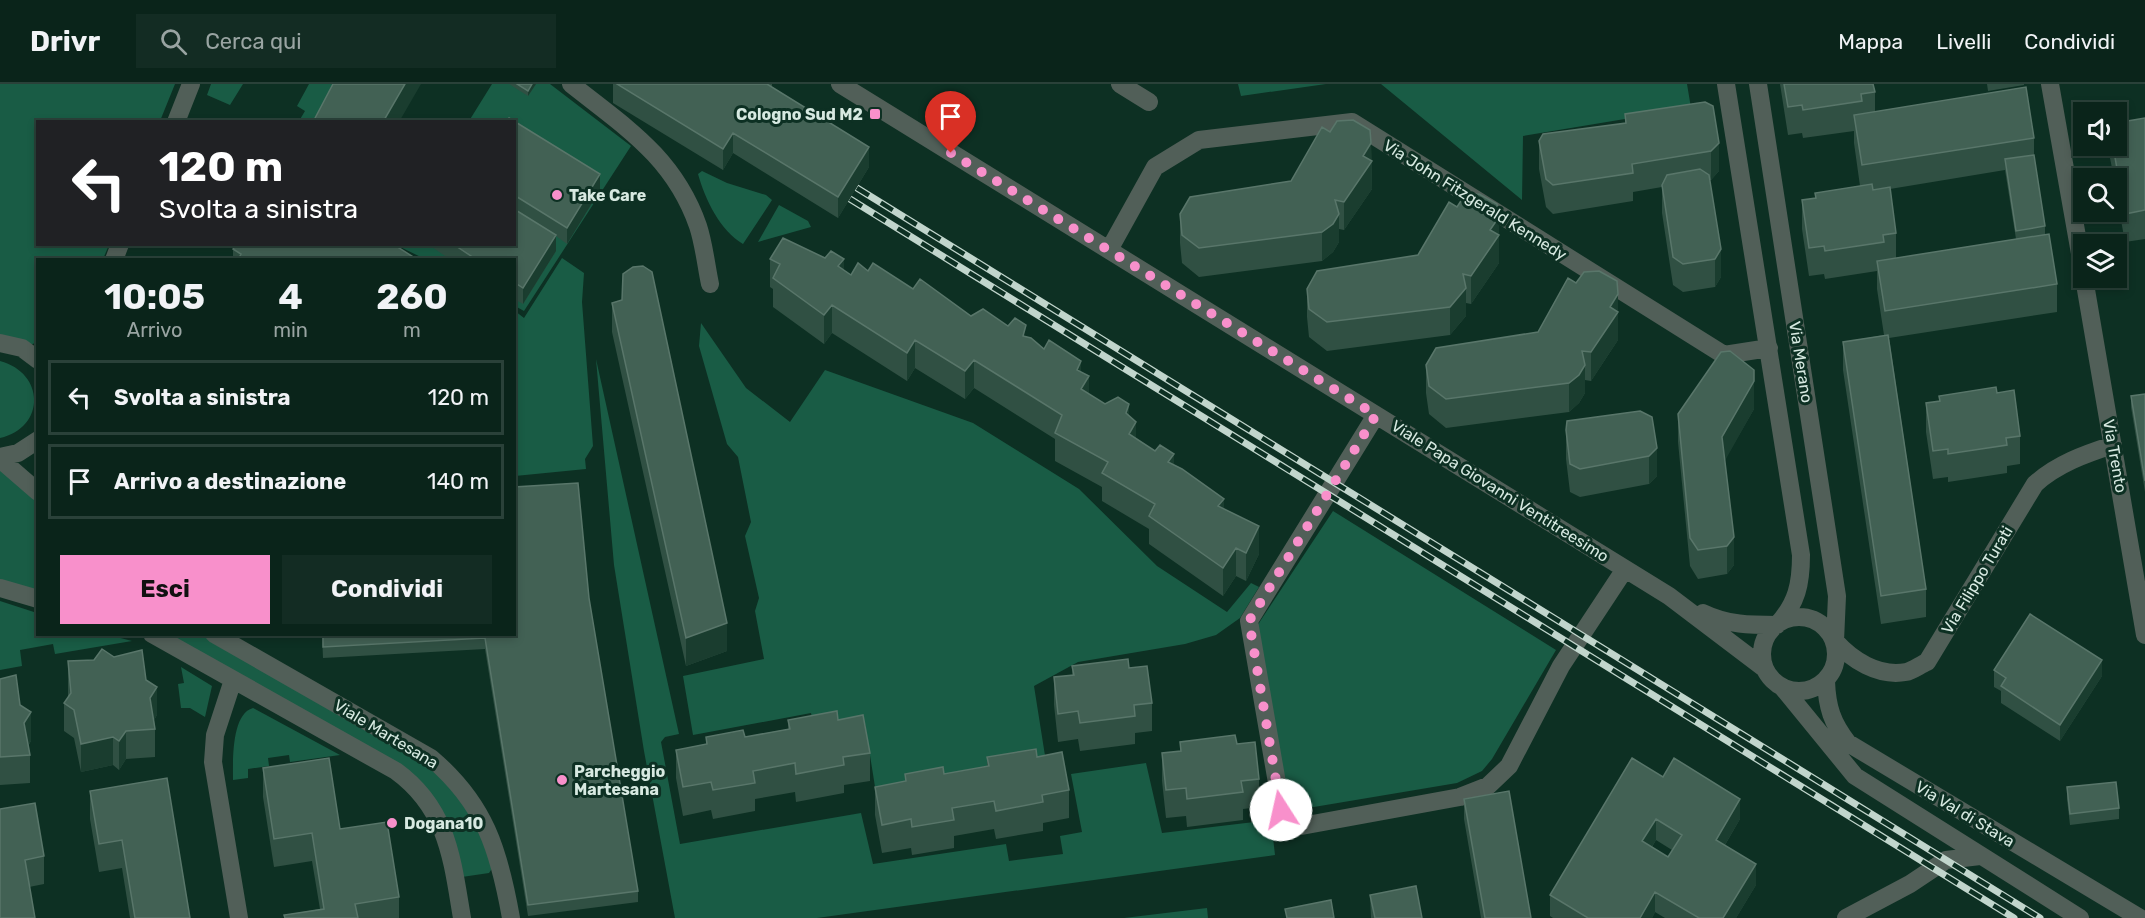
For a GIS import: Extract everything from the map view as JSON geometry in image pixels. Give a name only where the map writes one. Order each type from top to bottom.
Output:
[{"type":"street","points":[[177,120],[191,84]]},
{"type":"street","points":[[571,84],[650,146],[673,174],[698,227],[710,284]]},
{"type":"street","name":"Viale Papa Giovanni Ventitreesimo","points":[[840,84],[1670,596],[1720,621],[1743,625],[1777,625]]},
{"type":"street","points":[[1119,84],[1149,102]]},
{"type":"street","name":"Via Merano","points":[[1726,84],[1801,555],[1801,581],[1796,599],[1777,625]]},
{"type":"street","name":"Via Merano","points":[[1758,84],[1837,596],[1834,641]]},
{"type":"street","name":"Via Trento","points":[[2049,84],[2076,234]]},
{"type":"street","name":"Via John Fitzgerald Kennedy","points":[[1109,250],[1155,166],[1199,140],[1352,122],[1724,355],[1769,348]]},
{"type":"street","name":"Via Trento","points":[[2086,288],[2145,635]]},
{"type":"street","points":[[14,343],[36,359]]},
{"type":"street","points":[[1376,415],[1249,621],[1284,830],[1460,797],[1488,786],[1509,766],[1561,666],[1625,569]]},
{"type":"street","points":[[0,458],[18,453],[36,441]]},
{"type":"street","name":"Via Filippo Turati","points":[[1834,641],[1867,667],[1906,672],[1927,662],[2035,484],[2048,473],[2082,455],[2113,445]]},
{"type":"street","points":[[0,458],[36,490]]},
{"type":"street","points":[[0,588],[36,598]]},
{"type":"street","name":"Viale Papa Giovanni Ventitreesimo","points":[[1670,596],[1764,668]]},
{"type":"street","points":[[1805,617],[1818,621],[1834,641],[1837,658],[1833,670],[1826,681],[1815,689],[1802,692],[1783,688],[1772,680],[1764,668],[1762,655],[1764,642],[1777,625],[1792,618],[1805,617]]},
{"type":"street","name":"Viale Martesana","points":[[155,636],[396,771],[414,786],[433,811],[446,837],[462,918]]},
{"type":"street","name":"Viale Martesana","points":[[218,636],[431,758],[452,776],[473,802],[485,822],[499,858],[511,918]]},
{"type":"street","points":[[232,680],[215,735],[213,762],[239,918]]},
{"type":"street","name":"Via Val di Stava","points":[[1826,681],[1826,702],[1831,717],[1848,743],[2140,918]]},
{"type":"street","name":"Via Val di Stava","points":[[1783,688],[1855,776],[2080,918]]},
{"type":"street","points":[[1848,917],[1910,884],[1946,860],[1980,856]]},
{"type":"street","points":[[2140,918],[2145,914]]},
{"type":"green space","points":[[0,84],[175,84],[160,120],[36,120],[36,246],[109,246],[103,258],[36,258],[36,342],[22,349],[0,343]]},
{"type":"green space","points":[[211,84],[243,84],[230,105],[207,95]]},
{"type":"green space","points":[[309,84],[342,84],[320,120],[300,120],[305,111],[297,106]]},
{"type":"green space","name":"Take Care","points":[[492,84],[550,84],[631,146],[524,311],[516,307],[516,258],[423,258],[398,246],[516,246],[516,120],[470,120]]},
{"type":"green space","points":[[1238,84],[1326,84],[1241,96]]},
{"type":"green space","points":[[1381,84],[1687,84],[1691,108],[1523,136],[1522,200]]},
{"type":"green space","points":[[702,171],[727,183],[766,195],[772,200],[743,244],[727,231],[714,214],[698,174]]},
{"type":"green space","points":[[779,205],[808,221],[811,227],[758,242]]},
{"type":"green space","points":[[562,258],[584,273],[582,302],[593,446],[585,459],[586,469],[516,476],[516,312],[524,318]]},
{"type":"green space","points":[[701,323],[746,388],[790,422],[825,370],[973,423],[1079,489],[1157,566],[1227,612],[1251,583],[1259,587],[1240,618],[1216,635],[1185,644],[1078,662],[1034,686],[1046,762],[876,793],[865,724],[815,732],[811,713],[693,735],[683,676],[764,659],[755,611],[759,598],[745,536],[751,522],[738,457],[727,444],[699,346]]},
{"type":"green space","points":[[596,359],[679,734],[665,737],[661,742],[680,844],[861,813],[873,864],[1006,844],[1009,861],[1063,854],[1060,836],[1082,832],[1071,774],[1146,763],[1162,833],[1271,820],[1275,855],[817,918],[675,918],[644,751],[614,565]]},
{"type":"green space","points":[[0,361],[15,367],[25,377],[32,388],[34,400],[32,412],[26,423],[15,432],[0,438]]},
{"type":"green space","points":[[0,459],[36,491],[36,599],[0,588]]},
{"type":"green space","points":[[1333,511],[1556,650],[1492,759],[1482,771],[1457,783],[1290,811],[1257,626]]},
{"type":"green space","points":[[0,601],[36,613],[36,636],[113,636],[132,641],[55,654],[53,644],[20,650],[22,666],[0,670]]},
{"type":"green space","points":[[154,636],[216,636],[431,758],[499,858],[489,873],[455,878],[414,786]]},
{"type":"green space","points":[[181,667],[212,686],[205,717],[190,708],[181,708],[178,684],[184,683]]},
{"type":"green space","points":[[253,708],[340,755],[290,762],[289,755],[268,758],[269,766],[248,769],[248,778],[233,780],[237,729],[246,712]]},
{"type":"green space","points":[[1207,908],[1208,918],[1124,918]]},
{"type":"building","points":[[333,84],[405,84],[384,120],[314,120]]},
{"type":"building","points":[[517,84],[532,84],[528,91]]},
{"type":"building","points":[[617,84],[767,84],[869,147],[838,197],[733,133],[723,149]]},
{"type":"building","points":[[1784,84],[1873,84],[1875,92],[1861,94],[1862,101],[1803,110],[1802,105],[1788,107]]},
{"type":"building","points":[[2026,87],[2034,138],[1862,165],[1854,115]]},
{"type":"building","points":[[1705,102],[1713,106],[1719,143],[1711,151],[1632,164],[1633,173],[1553,185],[1546,179],[1539,141],[1543,134],[1626,123],[1625,114]]},
{"type":"building","points":[[2145,118],[2145,210],[2127,214],[2127,168],[2117,168],[2115,156],[2127,156],[2127,121]]},
{"type":"building","points":[[1353,120],[1370,130],[1371,143],[1363,156],[1372,161],[1344,202],[1335,200],[1339,214],[1333,224],[1322,232],[1199,248],[1182,235],[1180,214],[1190,197],[1291,181],[1322,127],[1330,132],[1337,121]]},
{"type":"building","points":[[516,122],[600,174],[567,228],[516,196]]},
{"type":"building","points":[[2034,155],[2045,226],[2016,231],[2005,159]]},
{"type":"building","points":[[1700,169],[1709,175],[1721,249],[1715,259],[1683,264],[1673,257],[1662,185],[1667,175]]},
{"type":"building","points":[[1872,184],[1873,190],[1890,187],[1896,233],[1883,235],[1884,242],[1825,251],[1824,246],[1809,248],[1802,200],[1816,198],[1815,193]]},
{"type":"building","points":[[1479,194],[1497,204],[1499,217],[1490,230],[1499,235],[1471,276],[1463,274],[1466,288],[1450,307],[1327,322],[1309,309],[1307,289],[1317,271],[1418,255],[1449,202],[1457,207],[1464,196]]},
{"type":"building","points":[[516,210],[556,235],[523,288],[516,283],[516,258],[474,258],[456,246],[516,246]]},
{"type":"building","points":[[2049,234],[2057,284],[1885,311],[1877,261]]},
{"type":"building","points":[[783,238],[825,258],[831,251],[844,259],[838,266],[851,275],[858,263],[868,271],[873,263],[913,289],[920,279],[971,316],[983,309],[1008,326],[1015,318],[1026,325],[1023,336],[1031,338],[1044,349],[1049,340],[1081,361],[1077,370],[1089,376],[1081,389],[1105,404],[1118,397],[1129,404],[1126,413],[1136,422],[1129,434],[1155,451],[1160,445],[1174,454],[1168,462],[1182,469],[1224,499],[1218,506],[1259,526],[1246,553],[1236,548],[1223,568],[1149,516],[1155,504],[1102,473],[1108,462],[1055,433],[1062,415],[974,360],[965,371],[915,340],[907,353],[832,305],[824,315],[773,278],[780,264],[770,259]]},
{"type":"building","points":[[235,246],[396,246],[415,258],[239,258],[241,254],[233,249]]},
{"type":"building","points":[[643,266],[652,272],[727,623],[686,638],[612,303],[622,300],[623,274],[633,267]]},
{"type":"building","points":[[1599,271],[1617,281],[1618,294],[1610,307],[1618,312],[1591,352],[1582,351],[1585,365],[1579,375],[1569,383],[1446,399],[1429,386],[1426,365],[1436,348],[1538,332],[1568,278],[1576,283],[1584,272]]},
{"type":"building","points":[[1888,335],[1926,589],[1881,596],[1843,342]]},
{"type":"building","points":[[1730,351],[1754,370],[1754,381],[1722,437],[1734,537],[1727,546],[1698,550],[1690,538],[1678,414],[1721,352]]},
{"type":"building","points":[[1996,387],[1997,393],[2014,390],[2020,436],[2006,438],[2007,445],[1948,454],[1948,449],[1933,451],[1926,403],[1940,401],[1939,396]]},
{"type":"building","points":[[2145,394],[2145,481],[2131,396]]},
{"type":"building","points":[[1640,411],[1652,417],[1657,448],[1649,456],[1580,469],[1570,464],[1567,421]]},
{"type":"building","name":"Parcheggio Martesana","points":[[578,483],[589,598],[638,891],[528,905],[485,638],[323,647],[323,636],[516,636],[516,487]]},
{"type":"building","points":[[2030,614],[2102,660],[2060,725],[2001,686],[2006,678],[1994,670]]},
{"type":"building","points":[[102,649],[114,657],[142,650],[146,680],[157,687],[150,698],[155,729],[126,731],[119,741],[113,737],[81,744],[74,710],[64,703],[71,693],[68,661],[94,660]]},
{"type":"building","points":[[1128,659],[1129,668],[1147,666],[1152,703],[1134,705],[1135,716],[1080,723],[1078,711],[1058,714],[1054,677],[1074,675],[1072,666]]},
{"type":"building","points":[[16,675],[20,705],[31,712],[24,723],[30,755],[0,757],[0,679]]},
{"type":"building","points":[[837,711],[838,720],[863,715],[870,753],[843,757],[844,765],[796,774],[795,763],[753,771],[755,783],[713,790],[711,782],[683,787],[676,750],[707,744],[706,737],[743,730],[745,737],[790,729],[788,720]]},
{"type":"building","points":[[1235,735],[1237,744],[1255,742],[1259,779],[1241,781],[1243,792],[1187,799],[1186,788],[1166,790],[1162,753],[1181,751],[1180,742]]},
{"type":"building","points":[[1036,749],[1037,757],[1062,752],[1069,790],[1042,795],[1043,802],[996,811],[994,801],[952,808],[954,820],[912,827],[911,819],[882,825],[875,787],[906,781],[905,774],[943,767],[944,774],[989,766],[987,757]]},
{"type":"building","points":[[329,758],[340,829],[387,822],[399,897],[355,904],[358,918],[285,918],[284,915],[324,909],[312,833],[274,839],[263,768]]},
{"type":"building","points":[[1632,758],[1663,777],[1674,758],[1740,799],[1716,840],[1756,864],[1723,918],[1699,918],[1655,892],[1640,918],[1588,918],[1550,895]],"holes":[[[1656,819],[1682,835],[1668,857],[1642,841]]]},
{"type":"building","points":[[167,778],[190,918],[135,918],[122,840],[99,844],[90,791]]},
{"type":"building","points":[[2116,782],[2119,808],[2070,814],[2067,787]]},
{"type":"building","points":[[1509,791],[1531,918],[1485,918],[1464,799]]},
{"type":"building","points":[[35,803],[44,856],[25,860],[35,918],[0,918],[0,809]]},
{"type":"building","points":[[1416,886],[1422,918],[1375,918],[1370,895]]},
{"type":"building","points":[[1331,900],[1334,918],[1287,918],[1285,909]]},
{"type":"railway","points":[[857,188],[2040,918]]},
{"type":"railway","points":[[850,199],[2014,918]]},
{"type":"place","name":"Cologno Sud M2","points":[[875,114]]},
{"type":"place","name":"Take Care","points":[[557,195]]},
{"type":"place","name":"Parcheggio Martesana","points":[[562,780]]},
{"type":"place","name":"Dogana10","points":[[392,823]]},
{"type":"route","points":[[951,153],[1376,415],[1373,424],[1249,621],[1281,810]]}]
